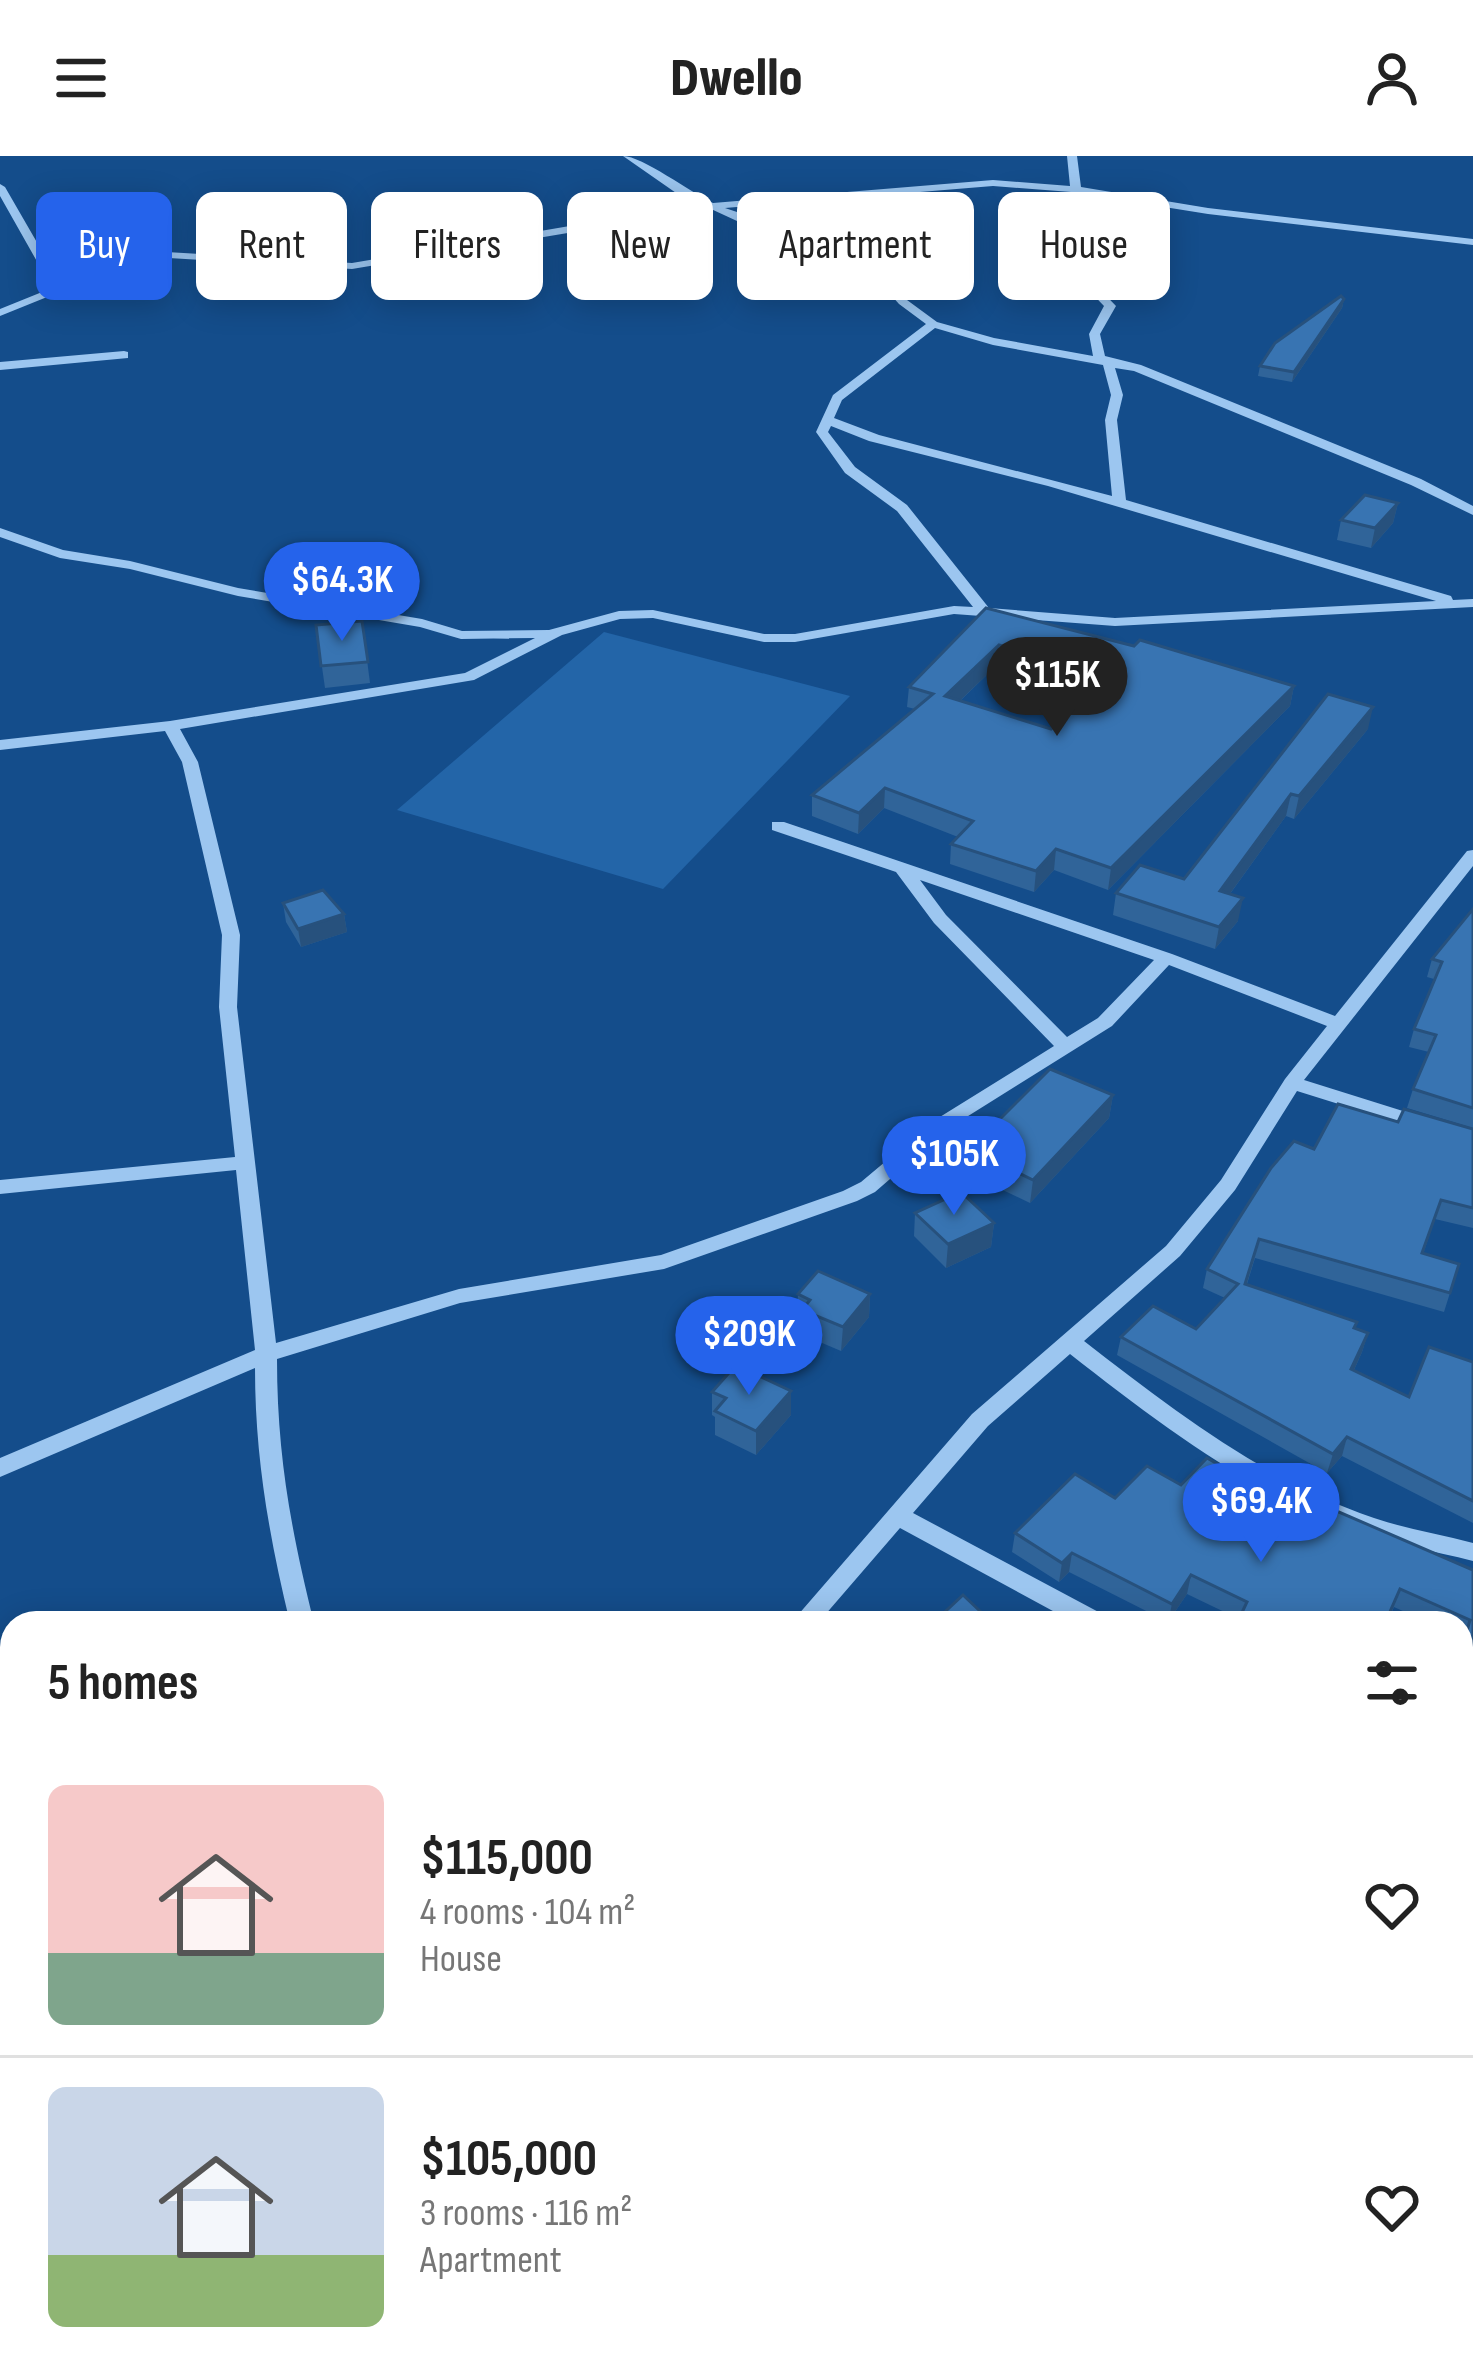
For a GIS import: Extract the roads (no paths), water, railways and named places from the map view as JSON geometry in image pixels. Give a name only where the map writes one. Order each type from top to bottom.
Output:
[{"type":"street","points":[[628,156],[683,194],[863,256],[903,302],[933,324],[993,341],[1137,368],[1416,482],[1473,512]]},
{"type":"street","points":[[1072,156],[1070,181],[1099,236],[1099,255],[1084,278],[1110,306],[1095,325],[1095,346],[1117,395],[1112,420],[1119,502]]},
{"type":"street","points":[[172,255],[352,266],[547,236],[617,218],[993,183],[1074,189],[1192,209],[1473,242]]},
{"type":"street","points":[[0,188],[36,252]]},
{"type":"street","points":[[0,313],[36,299]]},
{"type":"street","points":[[933,324],[837,398],[823,432],[850,470],[902,508],[982,609]]},
{"type":"street","points":[[0,366],[124,355]]},
{"type":"street","points":[[830,421],[874,438],[1119,502],[1468,603]]},
{"type":"street","points":[[0,532],[60,554],[130,565],[238,592],[403,619],[461,634],[508,637],[556,632],[619,615],[653,614],[764,638],[795,638],[954,610],[1115,622],[1468,603]]},
{"type":"street","points":[[0,745],[170,727],[469,677],[556,632]]},
{"type":"street","points":[[170,727],[190,762],[231,935],[228,1007],[266,1354],[266,1429],[279,1530],[299,1611]]},
{"type":"street","points":[[778,826],[1166,958],[1341,1024]]},
{"type":"street","points":[[812,1611],[980,1420],[1173,1251],[1228,1185],[1292,1083],[1473,855]]},
{"type":"street","points":[[902,867],[940,919],[1067,1048]]},
{"type":"street","points":[[0,1468],[266,1354],[459,1296],[664,1262],[850,1196],[868,1187],[942,1124],[1105,1022],[1166,958]]},
{"type":"street","points":[[1292,1083],[1473,1140]]},
{"type":"street","points":[[0,1187],[244,1163]]},
{"type":"street","points":[[1071,1343],[1142,1398],[1265,1480],[1366,1525],[1473,1552]]},
{"type":"street","points":[[896,1515],[1075,1611]]}]
